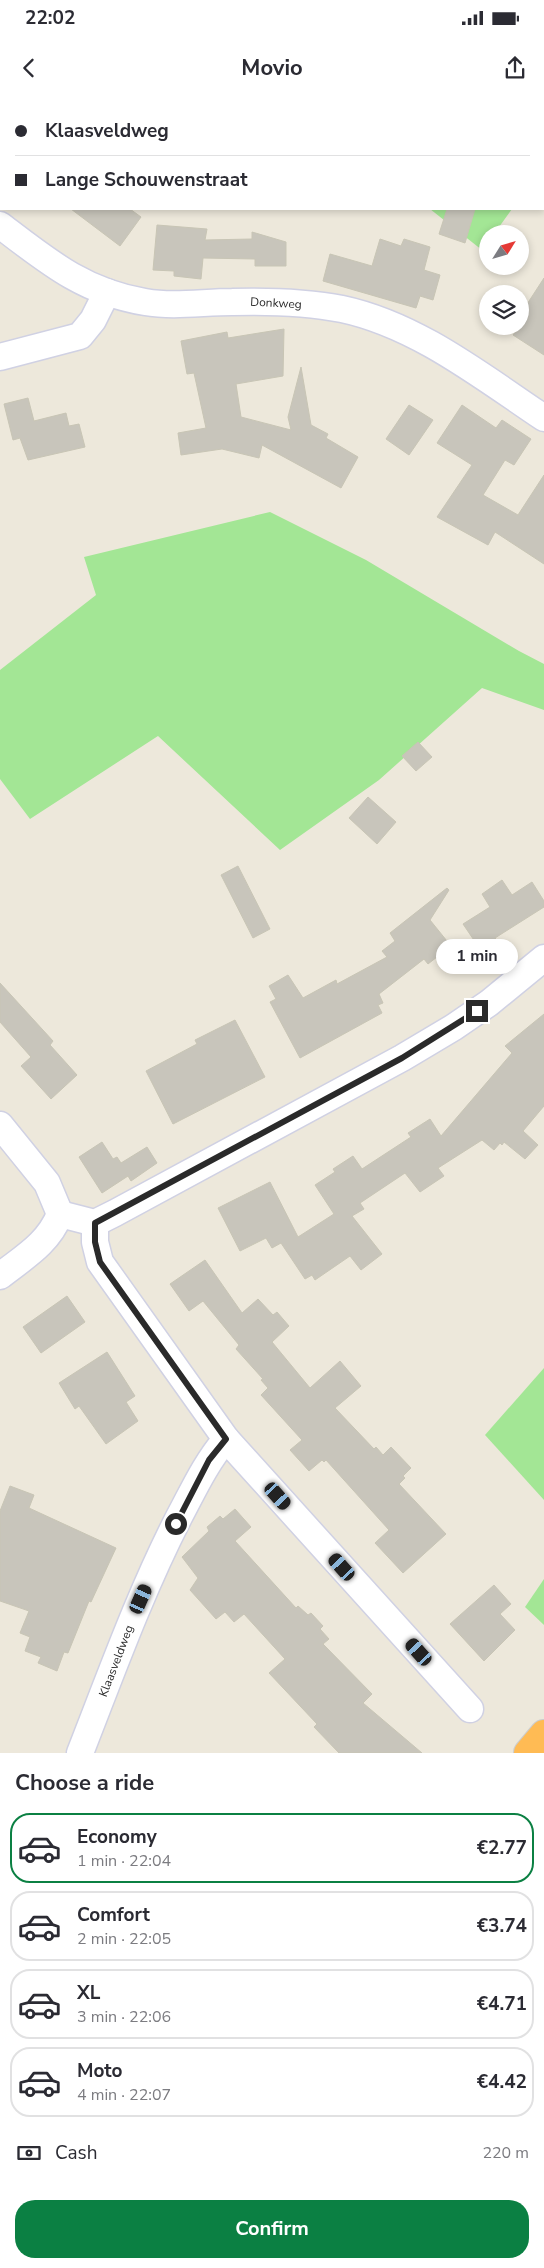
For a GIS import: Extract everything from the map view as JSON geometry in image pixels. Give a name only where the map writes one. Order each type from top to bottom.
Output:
[{"type":"highway","points":[[528,1753],[544,1734]]},
{"type":"street","name":"Donkweg","points":[[0,225],[56,268],[107,292],[146,302],[171,304],[293,303],[342,310],[370,317],[429,343],[544,418]]},
{"type":"street","points":[[0,357],[80,336],[94,320],[107,292]]},
{"type":"street","points":[[60,1214],[95,1223],[402,1058],[454,1028],[489,1003],[544,958]]},
{"type":"street","points":[[0,1125],[47,1182],[60,1214],[54,1230],[42,1243],[0,1276]]},
{"type":"street","points":[[95,1223],[95,1242],[100,1262],[226,1439],[470,1709]]},
{"type":"street","name":"Klaasveldweg","points":[[80,1753],[134,1614],[168,1540],[209,1460],[226,1439]]},
{"type":"green space","points":[[431,210],[511,210],[500,225],[479,225],[479,248]]},
{"type":"green space","points":[[270,512],[366,560],[544,664],[544,710],[482,688],[379,780],[280,850],[158,736],[30,819],[0,779],[0,670],[96,595],[84,557]]},
{"type":"green space","points":[[544,1368],[544,1500],[485,1435]]},
{"type":"green space","points":[[544,1579],[544,1625],[525,1607]]},
{"type":"building","points":[[72,210],[131,210],[141,217],[120,246]]},
{"type":"building","points":[[447,210],[475,210],[465,243],[439,234]]},
{"type":"building","points":[[157,225],[207,229],[205,240],[252,239],[252,232],[286,242],[286,266],[255,266],[255,259],[203,258],[201,279],[174,276],[174,271],[153,270]]},
{"type":"building","points":[[380,239],[401,246],[404,239],[430,247],[424,270],[440,275],[433,300],[420,296],[416,308],[323,281],[330,254],[372,266]]},
{"type":"building","points":[[544,278],[544,355],[513,335],[529,335],[529,301]]},
{"type":"building","points":[[284,329],[283,376],[236,384],[241,417],[291,430],[288,417],[301,367],[311,425],[328,434],[326,438],[358,457],[341,488],[262,445],[259,458],[222,449],[181,455],[178,433],[206,428],[194,373],[187,374],[181,341],[227,332],[228,338]]},
{"type":"building","points":[[28,398],[34,421],[66,413],[69,426],[79,424],[85,447],[28,460],[20,438],[13,440],[4,404]]},
{"type":"building","points":[[409,405],[433,420],[409,455],[386,439]]},
{"type":"building","points":[[462,405],[496,428],[502,420],[531,439],[514,465],[505,460],[483,495],[518,515],[544,475],[544,564],[495,532],[488,545],[437,517],[472,465],[437,443]]},
{"type":"building","points":[[418,742],[432,757],[416,771],[402,756]]},
{"type":"building","points":[[368,797],[396,822],[377,844],[349,818]]},
{"type":"building","points":[[238,866],[270,929],[253,938],[221,875]]},
{"type":"building","points":[[502,880],[512,895],[532,882],[544,901],[544,907],[495,938],[500,944],[484,955],[463,924],[490,907],[482,894]]},
{"type":"building","points":[[447,888],[449,890],[430,920],[451,946],[428,964],[424,959],[379,994],[383,1003],[378,1005],[382,1013],[300,1058],[270,1002],[276,999],[269,986],[288,975],[303,998],[336,980],[337,984],[387,957],[382,951],[395,941],[390,933]]},
{"type":"building","points":[[0,983],[53,1041],[50,1045],[77,1075],[51,1099],[21,1066],[31,1057],[0,1022]]},
{"type":"building","points":[[544,1014],[544,1106],[523,1131],[538,1145],[525,1159],[504,1142],[502,1145],[500,1143],[494,1150],[482,1140],[438,1168],[444,1176],[420,1192],[405,1173],[360,1203],[364,1209],[352,1216],[382,1254],[361,1270],[350,1256],[315,1280],[312,1275],[305,1279],[281,1243],[272,1248],[266,1238],[240,1251],[218,1208],[270,1182],[298,1237],[334,1214],[315,1185],[335,1172],[333,1169],[353,1156],[362,1169],[411,1137],[408,1133],[430,1119],[441,1136],[512,1053],[505,1046]]},
{"type":"building","points":[[235,1020],[265,1077],[173,1124],[146,1071],[197,1044],[195,1040]]},
{"type":"building","points":[[102,1142],[113,1159],[117,1157],[121,1163],[147,1147],[157,1163],[131,1181],[128,1176],[102,1193],[79,1157]]},
{"type":"building","points":[[205,1260],[242,1313],[258,1299],[273,1315],[277,1312],[289,1326],[272,1342],[310,1388],[340,1361],[361,1386],[335,1408],[374,1449],[376,1447],[383,1455],[391,1447],[411,1468],[403,1476],[405,1478],[399,1484],[446,1534],[403,1573],[375,1543],[389,1530],[326,1460],[324,1462],[322,1460],[309,1471],[290,1450],[302,1440],[261,1395],[268,1388],[261,1380],[263,1379],[236,1349],[239,1345],[203,1301],[189,1311],[170,1284]]},
{"type":"building","points":[[67,1296],[85,1322],[41,1353],[23,1327]]},
{"type":"building","points":[[107,1352],[135,1396],[126,1402],[138,1421],[106,1444],[79,1406],[75,1409],[59,1383]]},
{"type":"building","points":[[10,1486],[34,1495],[29,1508],[116,1548],[91,1602],[89,1601],[68,1653],[64,1652],[57,1671],[38,1663],[41,1657],[25,1651],[30,1637],[20,1633],[29,1611],[0,1601],[0,1511]]},
{"type":"building","points":[[235,1509],[251,1527],[235,1541],[296,1608],[298,1606],[308,1615],[311,1613],[323,1626],[320,1629],[329,1639],[323,1644],[372,1694],[363,1703],[422,1753],[339,1753],[314,1727],[317,1724],[269,1673],[285,1659],[244,1614],[234,1622],[225,1612],[216,1619],[190,1590],[198,1578],[182,1557],[209,1531],[207,1527],[220,1516],[223,1519]]},
{"type":"building","points":[[494,1585],[511,1604],[500,1614],[515,1630],[484,1661],[450,1624]]},
{"type":"route","points":[[176,1524],[209,1460],[226,1439],[100,1262],[95,1242],[95,1223],[402,1058],[454,1028],[477,1011]]}]
